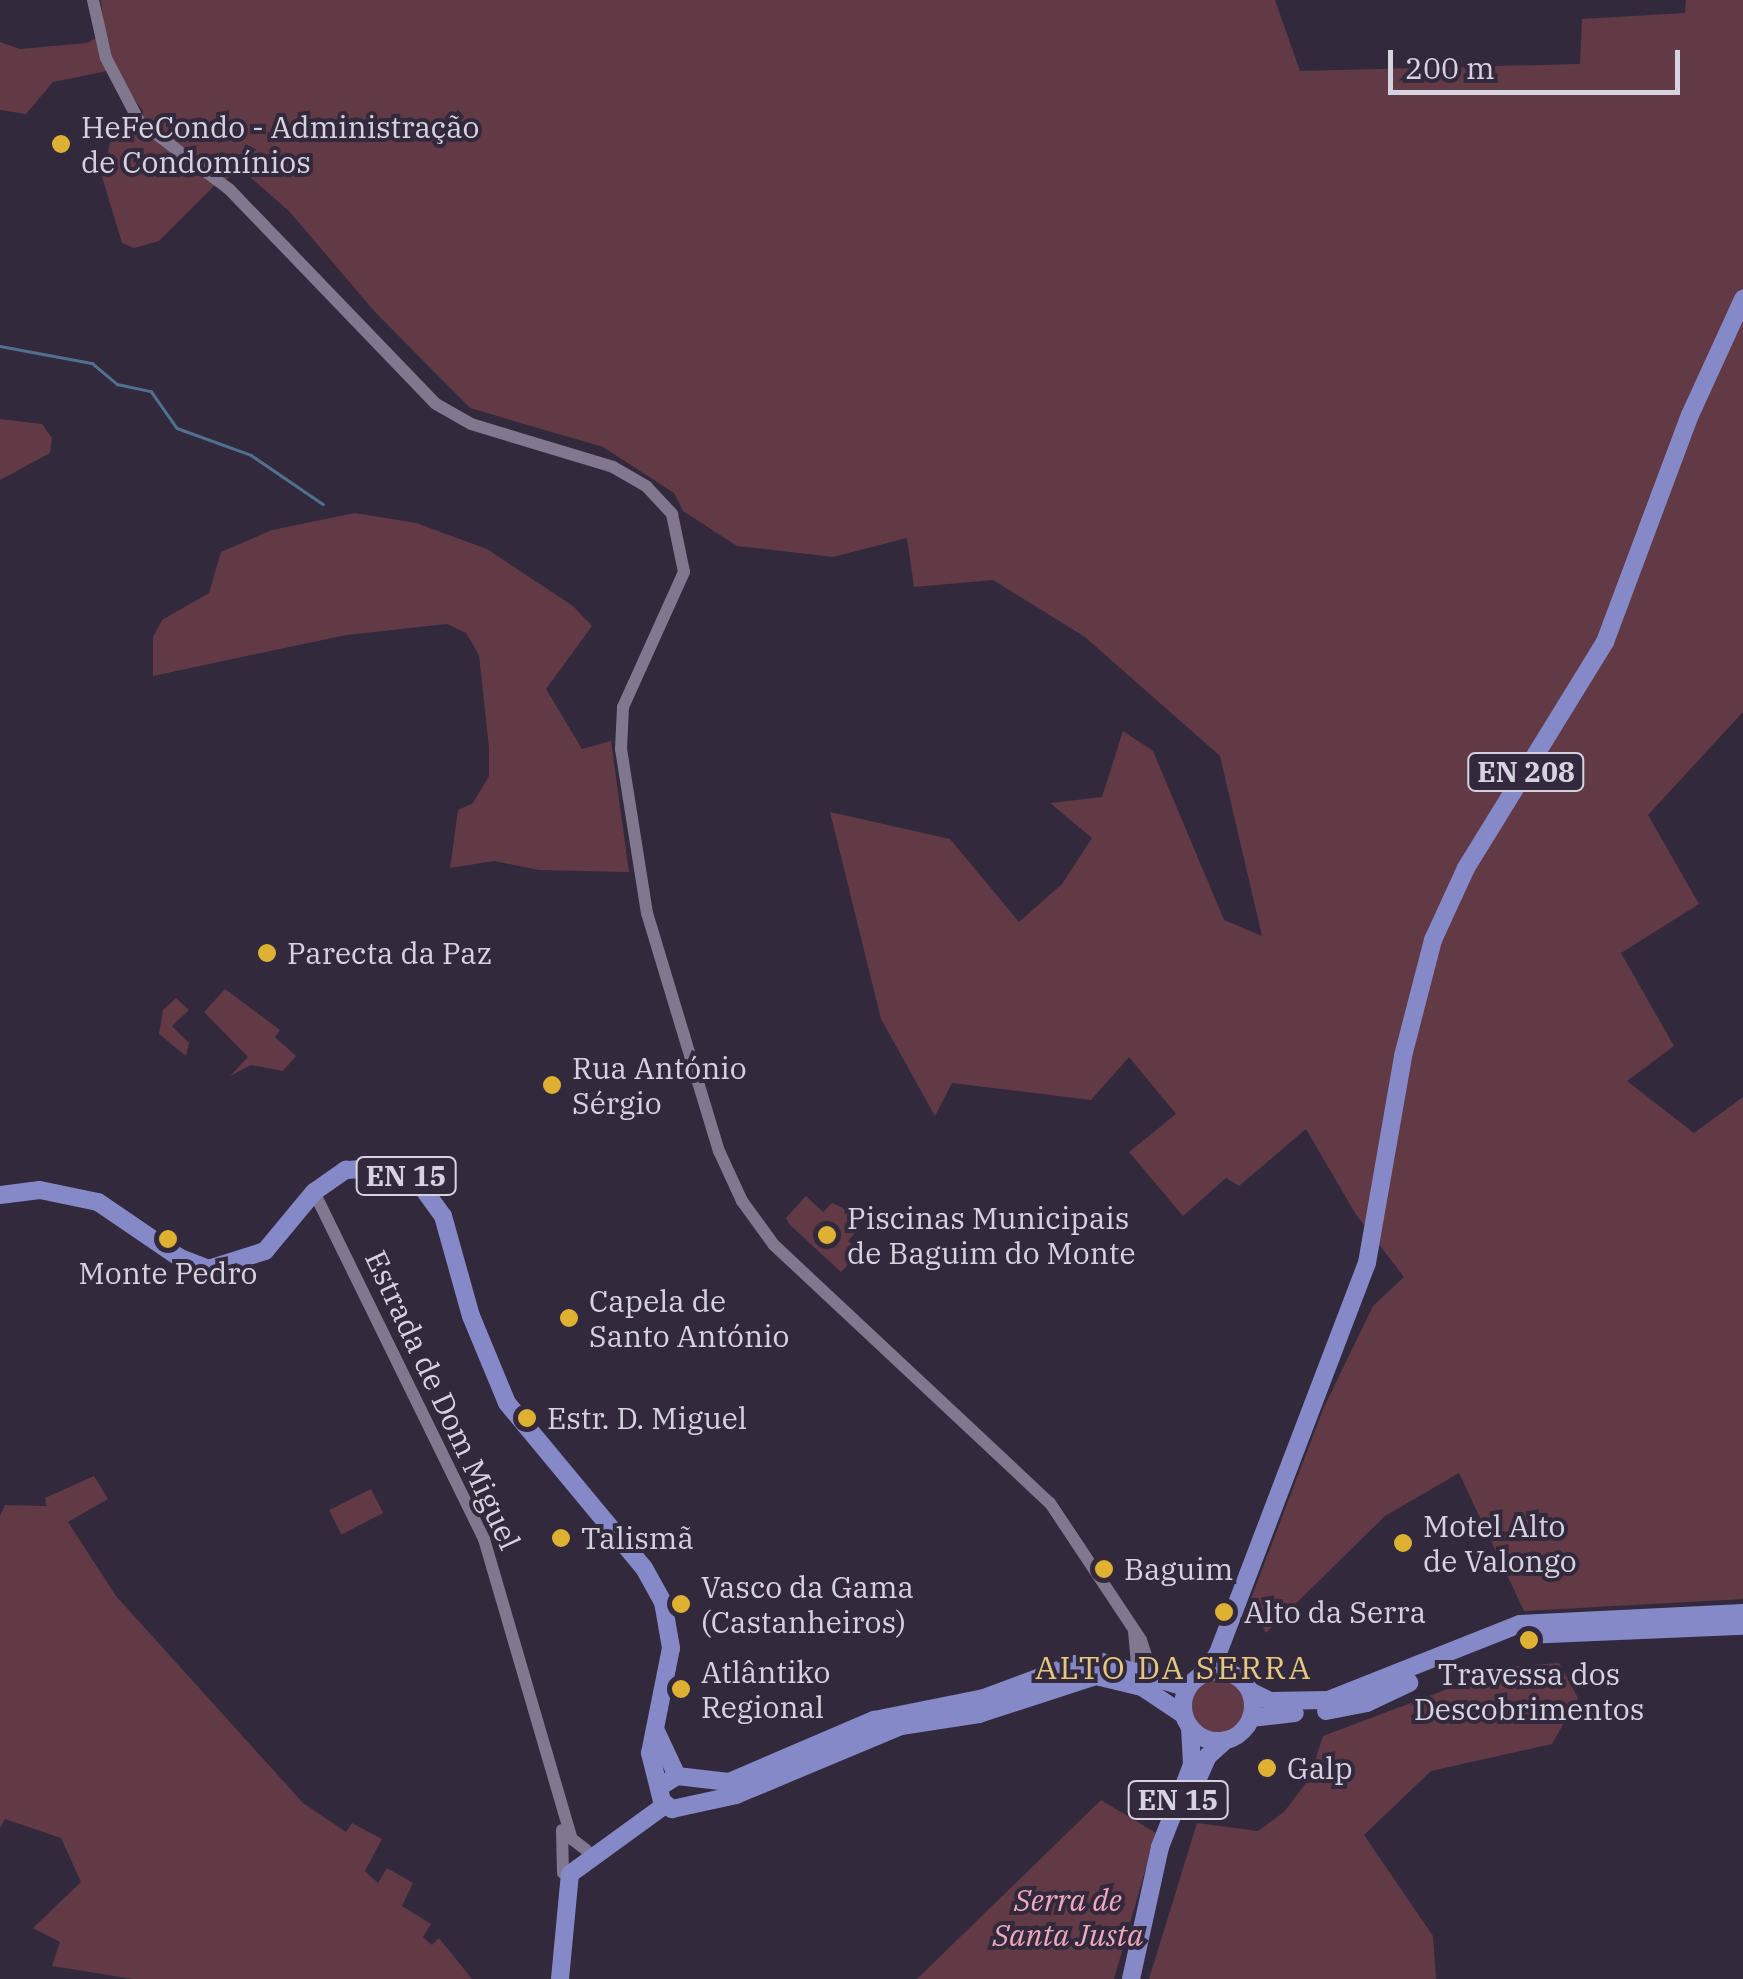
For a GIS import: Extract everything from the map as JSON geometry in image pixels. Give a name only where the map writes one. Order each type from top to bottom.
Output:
[{"type":"main road","name":"EN 208","points":[[1203,1674],[1238,1602],[1367,1263],[1403,1056],[1433,940],[1466,868],[1605,642],[1690,415],[1743,299]]},
{"type":"main road","name":"EN 15","points":[[0,1195],[52,1191],[98,1202],[180,1258],[208,1269],[265,1251],[314,1192],[346,1170],[367,1166],[412,1178],[438,1206],[485,1357],[507,1403],[644,1568],[663,1602],[671,1648],[650,1753],[671,1788]]},
{"type":"main road","name":"EN 208","points":[[1238,1602],[1232,1656],[1246,1686]]},
{"type":"main road","points":[[1187,1721],[1188,1688],[1203,1674],[1224,1672],[1270,1701],[1328,1700],[1520,1624],[1743,1613]]},
{"type":"main road","points":[[1145,1675],[1206,1739],[1226,1740],[1251,1718],[1367,1703],[1461,1657],[1523,1636],[1743,1626]]},
{"type":"main road","points":[[563,1874],[586,1850],[671,1788],[729,1782],[874,1720],[953,1706],[1074,1664],[1102,1662],[1188,1688]]},
{"type":"main road","points":[[671,1788],[694,1796],[689,1805],[736,1795],[901,1726],[980,1714],[1082,1679],[1145,1675]]},
{"type":"main road","points":[[1246,1686],[1251,1718]]},
{"type":"main road","name":"EN 15","points":[[1130,1979],[1160,1848],[1192,1765],[1187,1721]]},
{"type":"main road","name":"EN 15","points":[[1157,1873],[1208,1756],[1226,1740]]},
{"type":"main road","name":"Estrada de Dom Miguel","points":[[562,1928],[570,1874],[671,1788]]},
{"type":"main road","name":"Estrada de Dom Miguel","points":[[560,1979],[563,1874]]},
{"type":"street","points":[[93,3],[106,58],[139,121],[229,189],[436,404],[471,424],[612,467],[662,500],[683,543],[684,572],[620,725],[647,912],[715,1141],[742,1201],[806,1277],[1035,1486],[1134,1628],[1145,1675]]},
{"type":"street","name":"Estrada de Dom Miguel","points":[[314,1192],[484,1539],[562,1808],[576,1848],[586,1850]]},
{"type":"street","points":[[1102,1662],[1122,1654],[1134,1628]]},
{"type":"street","name":"Estrada de Dom Miguel","points":[[562,1808],[563,1874]]},
{"type":"green space","points":[[101,0],[1275,0],[1300,71],[1580,64],[1582,19],[1685,13],[1686,0],[1743,0],[1743,712],[1648,815],[1699,904],[1621,953],[1674,1046],[1627,1081],[1694,1133],[1743,1097],[1743,1599],[1524,1611],[1459,1473],[1385,1516],[1266,1633],[1250,1601],[1324,1407],[1373,1306],[1404,1277],[1355,1213],[1306,1129],[1239,1186],[1226,1178],[1183,1216],[1129,1152],[1176,1114],[1129,1057],[1091,1100],[952,1083],[935,1116],[881,1019],[830,812],[950,839],[1019,922],[1062,884],[1092,838],[1050,803],[1102,797],[1123,731],[1153,751],[1224,920],[1262,936],[1220,756],[1085,637],[993,580],[914,587],[907,538],[833,557],[737,546],[683,511],[674,493],[603,447],[470,408],[375,312],[289,211],[242,170],[214,186],[159,241],[134,248],[122,243],[102,177],[112,135],[142,132],[143,111],[112,70],[53,82],[26,114],[0,110],[0,42],[20,49],[87,43],[104,34]]},
{"type":"green space","points":[[0,419],[42,424],[52,438],[50,453],[0,480]]},
{"type":"green space","points":[[355,513],[416,523],[487,549],[573,606],[592,626],[546,689],[582,749],[611,741],[629,872],[539,870],[494,861],[450,868],[458,810],[473,803],[489,776],[489,748],[479,655],[466,633],[447,624],[346,635],[153,676],[153,637],[162,620],[209,593],[221,552],[272,530]]},
{"type":"green space","points":[[225,989],[280,1030],[275,1037],[296,1056],[283,1071],[251,1065],[230,1076],[248,1057],[204,1012]]},
{"type":"green space","points":[[176,998],[189,1010],[172,1026],[189,1043],[186,1056],[159,1034],[163,1010]]},
{"type":"green space","name":"Piscinas Municipais de Baguim do Monte","points":[[806,1196],[823,1212],[832,1203],[843,1208],[859,1228],[848,1241],[860,1252],[841,1272],[786,1218]]},
{"type":"green space","points":[[94,1476],[108,1499],[68,1522],[116,1596],[303,1803],[346,1832],[352,1823],[382,1839],[365,1871],[378,1883],[387,1868],[413,1883],[402,1906],[431,1924],[423,1937],[432,1945],[439,1938],[472,1979],[133,1979],[52,1966],[60,1942],[33,1928],[81,1882],[61,1838],[5,1819],[0,1828],[0,1516],[5,1505],[46,1506],[45,1498]]},
{"type":"green space","points":[[371,1489],[383,1513],[341,1534],[329,1510]]},
{"type":"green space","points":[[1559,1663],[1578,1698],[1552,1744],[1431,1771],[1364,1835],[1433,1936],[1436,1979],[1149,1979],[1197,1823],[1258,1831],[1284,1812],[1309,1779],[1323,1736],[1506,1667]]},
{"type":"green space","points":[[1219,1677],[1239,1686],[1248,1706],[1239,1726],[1219,1735],[1199,1726],[1190,1706],[1199,1686]]},
{"type":"green space","name":"Serra de Santa Justa","points":[[1101,1800],[1156,1833],[1114,1979],[917,1979]]},
{"type":"waterway","points":[[0,346],[92,363],[117,384],[151,391],[177,428],[251,455],[323,504]]},
{"type":"place","name":"HeFeCondo - Administração de Condomínios","points":[[61,144]]},
{"type":"place","name":"Parecta da Paz","points":[[267,953]]},
{"type":"place","name":"Rua António Sérgio","points":[[552,1085]]},
{"type":"place","name":"Piscinas Municipais de Baguim do Monte","points":[[827,1235]]},
{"type":"place","name":"Monte Pedro","points":[[168,1239]]},
{"type":"place","name":"Capela de Santo António","points":[[569,1318]]},
{"type":"place","name":"Estr. D. Miguel","points":[[527,1418]]},
{"type":"place","name":"Talismã","points":[[561,1538]]},
{"type":"place","name":"Motel Alto de Valongo","points":[[1403,1543]]},
{"type":"place","name":"Baguim","points":[[1104,1569]]},
{"type":"place","name":"Vasco da Gama (Castanheiros)","points":[[681,1604]]},
{"type":"place","name":"Alto da Serra","points":[[1224,1612]]},
{"type":"place","name":"Travessa dos Descobrimentos","points":[[1529,1640]]},
{"type":"place","name":"Atlântiko Regional","points":[[681,1689]]},
{"type":"place","name":"Galp","points":[[1267,1768]]},
{"type":"district","name":"ALTO DA SERRA","points":[[1174,1667]]}]
